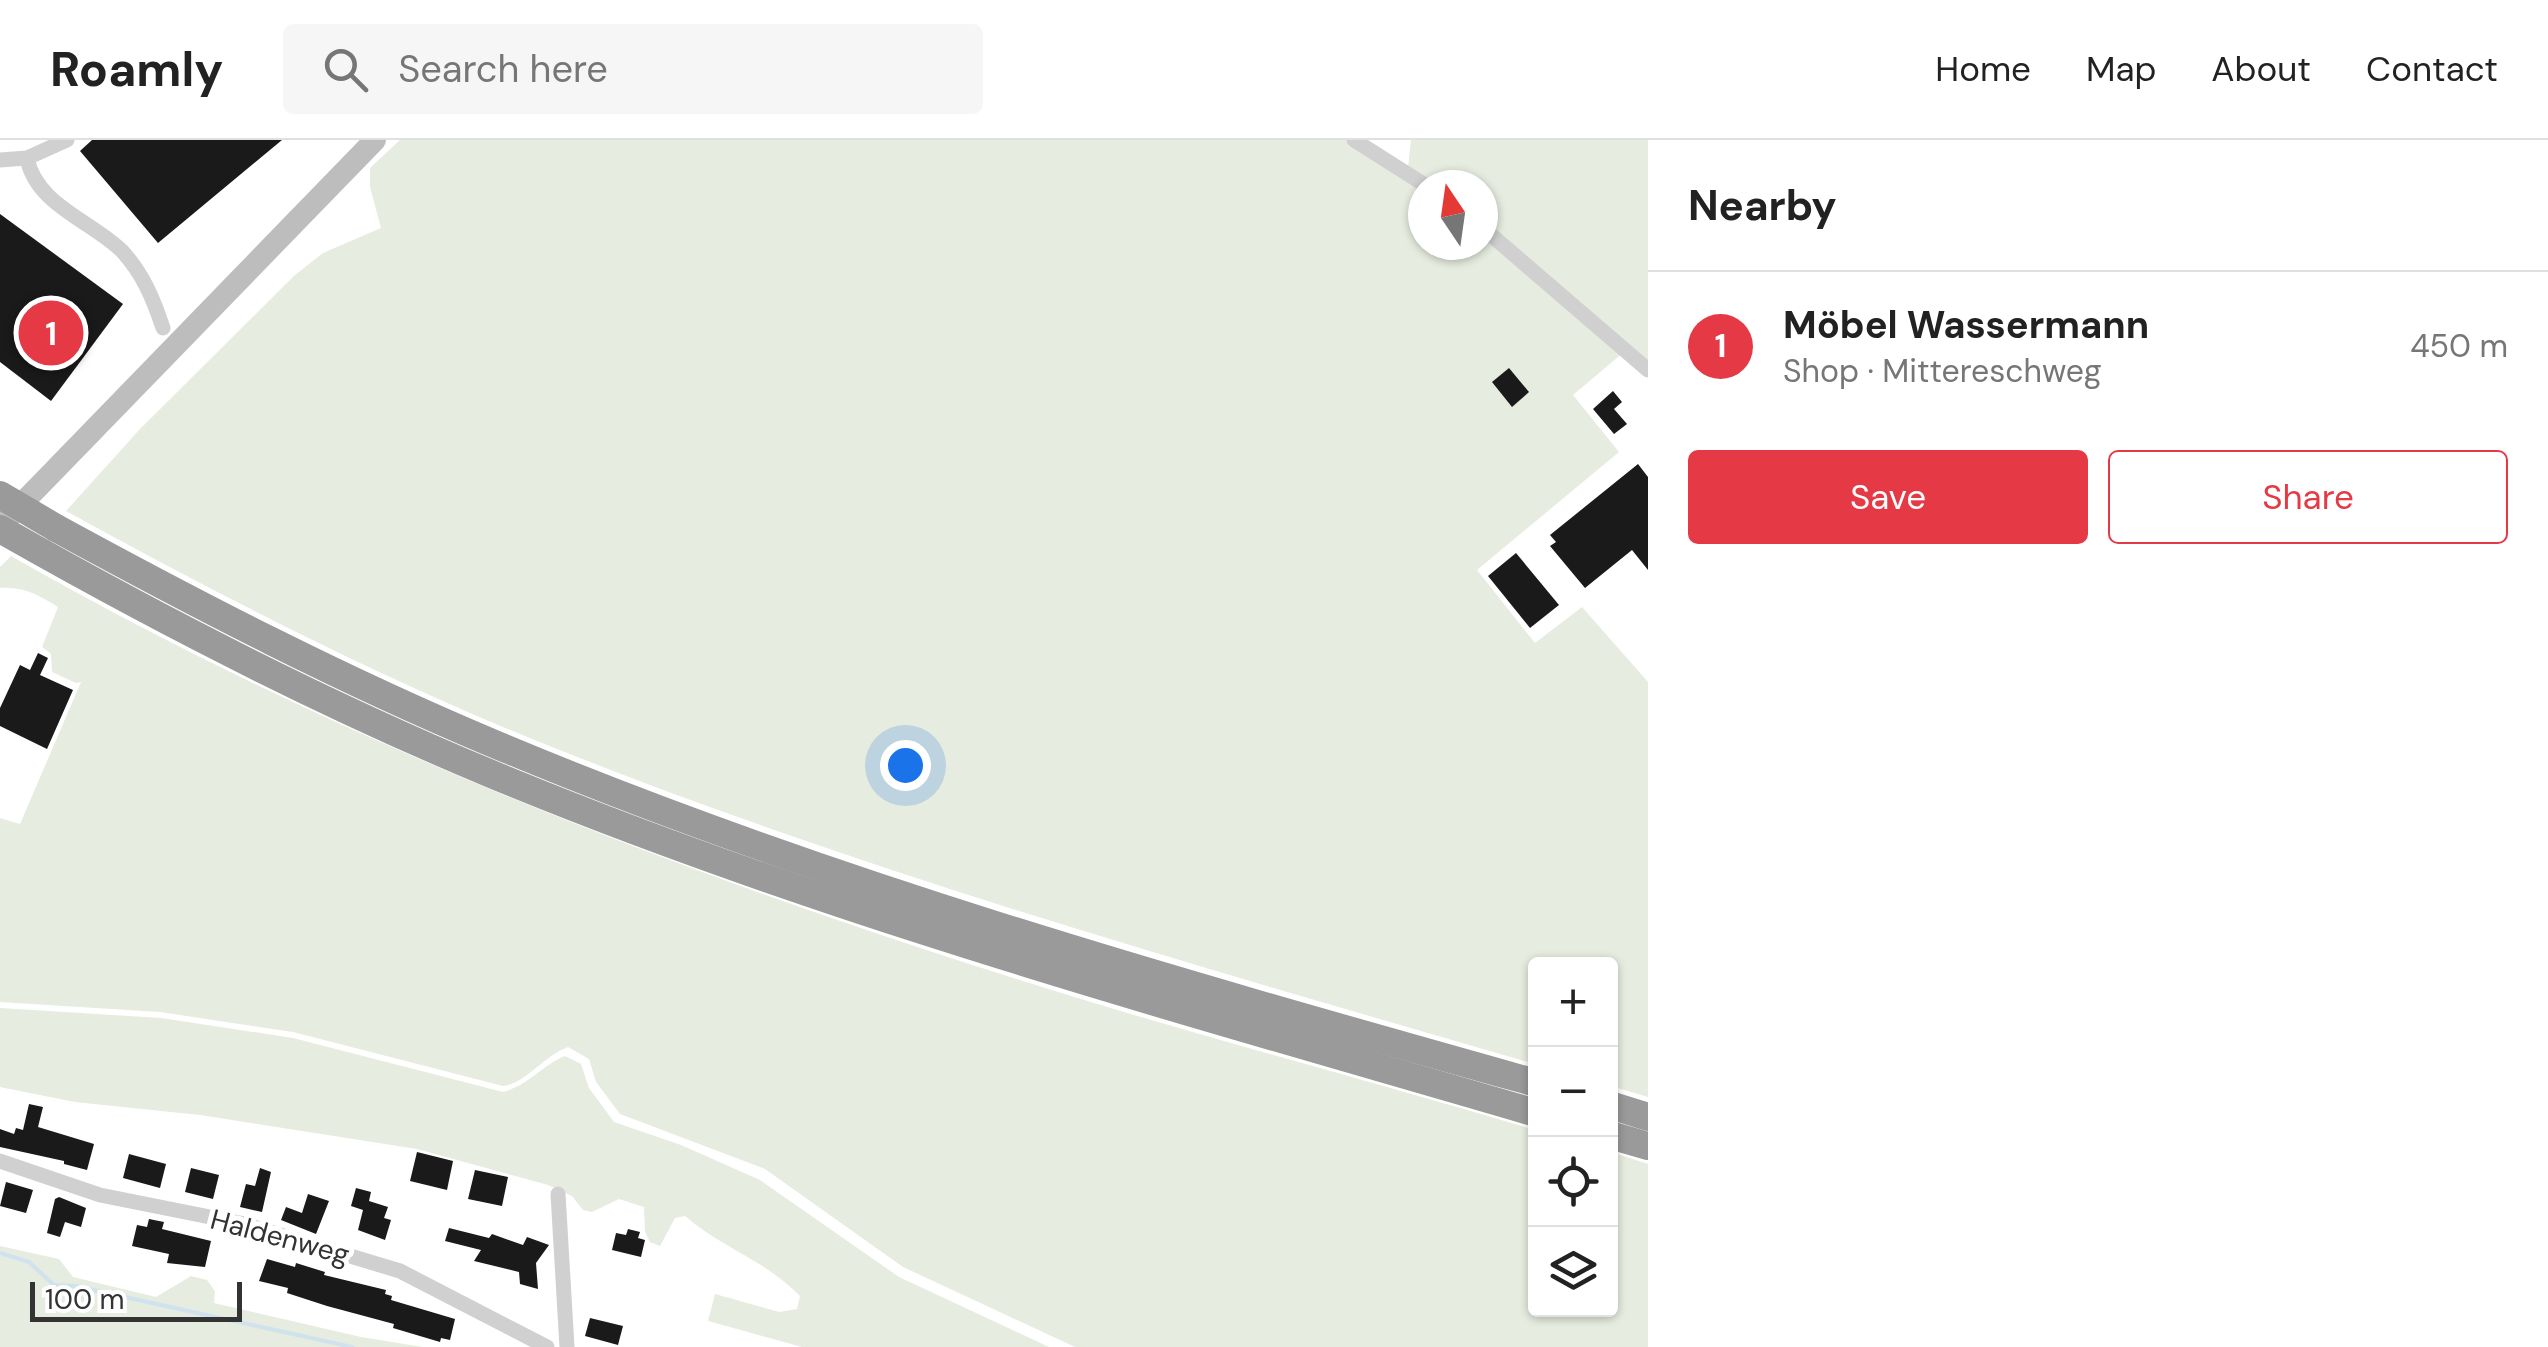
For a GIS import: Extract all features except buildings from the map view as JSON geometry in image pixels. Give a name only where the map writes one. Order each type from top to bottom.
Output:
[{"type":"highway","points":[[0,495],[204,608],[343,677],[637,801],[964,915],[1528,1081]]},
{"type":"highway","points":[[0,527],[190,633],[340,706],[491,774],[636,830],[822,898],[1002,956],[1528,1111]]},
{"type":"highway","points":[[1618,1108],[1648,1117]]},
{"type":"highway","points":[[1614,1137],[1648,1146]]},
{"type":"main road","points":[[0,527],[375,140]]},
{"type":"street","points":[[0,160],[28,158],[67,140]]},
{"type":"street","points":[[1354,140],[1408,174]]},
{"type":"street","points":[[28,158],[34,176],[46,192],[117,247],[139,272],[163,328]]},
{"type":"street","points":[[1498,241],[1648,370]]},
{"type":"street","name":"Haldenweg","points":[[0,1161],[100,1195],[240,1223],[400,1272],[547,1347]]},
{"type":"street","points":[[558,1194],[567,1347]]},
{"type":"shaded area","points":[[400,140],[1361,140],[1408,168],[1411,140],[1648,140],[1648,370],[1624,352],[1573,395],[1619,452],[1477,570],[1535,643],[1582,607],[1648,682],[1648,1097],[1618,1088],[1618,957],[1528,957],[1528,1062],[1035,916],[664,790],[420,691],[183,574],[66,511],[140,429],[295,275],[323,253],[381,228],[370,187],[370,168]]},
{"type":"shaded area","points":[[11,556],[254,684],[379,741],[505,796],[762,894],[1023,981],[1528,1128],[1528,1317],[1618,1317],[1618,1154],[1648,1164],[1648,1347],[1075,1347],[903,1267],[765,1169],[620,1114],[596,1082],[589,1059],[568,1047],[519,1080],[503,1086],[293,1032],[160,1012],[0,1002],[0,818],[20,824],[81,682],[52,672],[51,654],[42,647],[58,607],[30,592],[0,588],[0,567]]},
{"type":"shaded area","points":[[0,1008],[161,1018],[293,1038],[503,1092],[565,1056],[581,1064],[589,1088],[614,1122],[681,1145],[760,1180],[899,1277],[1049,1347],[802,1347],[708,1321],[715,1294],[779,1312],[797,1309],[800,1296],[685,1216],[675,1218],[660,1246],[650,1242],[645,1232],[644,1207],[619,1199],[592,1212],[583,1210],[572,1196],[548,1185],[417,1149],[200,1115],[75,1102],[0,1087]]},
{"type":"shaded area","points":[[0,1246],[59,1259],[73,1277],[156,1297],[191,1276],[207,1280],[215,1291],[214,1303],[423,1347],[0,1347]]},
{"type":"waterway","points":[[0,1253],[29,1262],[54,1285],[75,1286],[352,1347]]},
{"type":"place","name":"Möbel Wassermann","points":[[51,333]]}]
